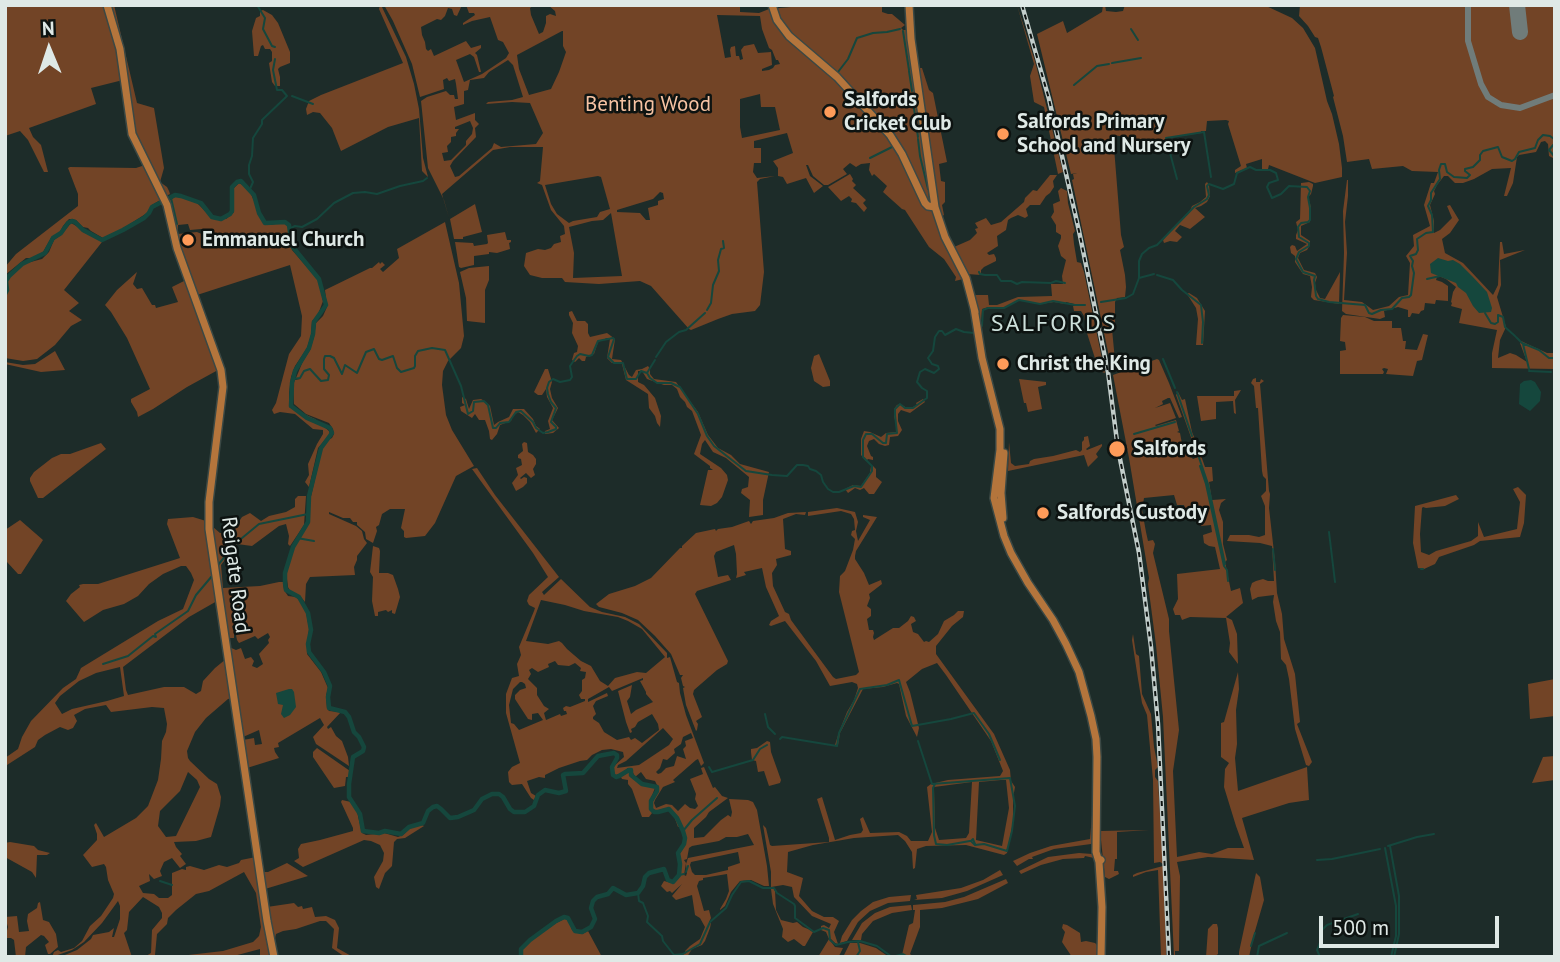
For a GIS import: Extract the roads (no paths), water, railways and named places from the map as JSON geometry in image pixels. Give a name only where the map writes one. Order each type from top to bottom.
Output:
[{"type":"main road","name":"Reigate Road","points":[[107,5],[120,49],[132,134],[167,205],[177,248],[222,377],[222,404],[209,502],[209,529],[274,957]]},
{"type":"main road","points":[[772,5],[777,20],[789,36],[837,77],[886,129],[925,203],[935,206]]},
{"type":"main road","points":[[908,5],[935,206],[945,237],[966,278],[1000,429],[999,477],[994,498],[998,515],[1011,553],[1062,636],[1079,672],[1096,739],[1096,854],[1099,862],[1101,957]]},
{"type":"waterway","points":[[257,5],[265,18],[263,29],[275,47]]},
{"type":"waterway","points":[[838,72],[848,59],[857,38],[900,29]]},
{"type":"waterway","points":[[1131,29],[1138,40]]},
{"type":"waterway","points":[[903,31],[909,70]]},
{"type":"waterway","points":[[1112,63],[1141,58]]},
{"type":"waterway","points":[[250,189],[253,182],[249,174],[253,138],[262,120],[287,96],[282,90],[277,90],[273,70],[275,59]]},
{"type":"waterway","points":[[1074,85],[1097,66],[1109,64]]},
{"type":"waterway","points":[[909,71],[912,91]]},
{"type":"waterway","points":[[912,94],[918,137]]},
{"type":"waterway","points":[[292,96],[313,104]]},
{"type":"waterway","points":[[1177,179],[1166,138],[1204,132],[1211,177]]},
{"type":"waterway","points":[[1101,302],[1126,298],[1133,294],[1139,278],[1139,261],[1142,254],[1157,245],[1194,207],[1207,199],[1209,184],[1223,189],[1234,184],[1237,173],[1250,167],[1276,173],[1278,180],[1269,183],[1267,187],[1272,198],[1289,186],[1307,187],[1310,191],[1310,220],[1298,227],[1299,237],[1309,243],[1309,246],[1299,252],[1296,259],[1303,272],[1315,276],[1318,299],[1365,305],[1372,314],[1392,309],[1402,298],[1411,295],[1414,273],[1410,256],[1418,250],[1417,239],[1433,232],[1432,215],[1428,206],[1431,193],[1440,179],[1441,164],[1445,164],[1447,172],[1454,177],[1467,178],[1470,175],[1465,169],[1473,167],[1480,160],[1483,151],[1498,147],[1502,157],[1512,161],[1519,152],[1535,148],[1543,135],[1554,139],[1549,150],[1555,157]]},
{"type":"waterway","points":[[918,139],[928,189]]},
{"type":"waterway","points":[[870,158],[894,146]]},
{"type":"waterway","points":[[289,229],[302,227],[317,219],[334,203],[353,193],[377,194],[427,178]]},
{"type":"waterway","points":[[5,294],[9,276],[22,264],[45,253],[53,238],[61,233],[68,223],[75,222],[83,230],[102,240],[144,218],[152,207],[175,195],[201,203],[212,217],[221,219],[232,211],[232,187],[241,181],[254,195],[265,223],[285,222],[289,225],[292,246],[319,279],[326,305],[314,322],[309,348],[295,371],[291,406],[307,418],[330,428],[332,433],[321,448],[309,496],[308,522],[293,547],[285,573],[285,583],[286,590],[299,597],[308,613],[311,630],[309,652],[324,672],[330,686],[329,708],[345,712],[364,747],[363,751],[353,757],[349,784],[349,797],[360,814],[363,831],[401,834],[409,827],[423,823],[428,811],[433,807],[437,806],[450,818],[458,817],[474,810],[482,799],[492,794],[503,797],[514,812],[525,812],[534,806],[538,795],[545,790],[559,793],[566,791],[563,775],[583,773],[598,756],[614,753],[617,758],[612,767],[613,775],[616,777],[631,770],[631,775],[642,784],[657,787],[651,801],[651,809],[654,812],[669,809],[683,831],[684,844],[678,853],[679,875],[673,882],[668,880],[664,869],[649,873],[638,893],[626,895],[613,888],[608,894],[593,901],[591,908],[595,919],[591,927],[582,932],[575,931],[568,918],[564,917],[530,940],[521,949],[521,957]]},
{"type":"waterway","points":[[929,191],[930,200]]},
{"type":"waterway","points":[[171,198],[177,224]]},
{"type":"waterway","points":[[707,310],[719,271],[718,260],[721,249],[724,248],[723,241]]},
{"type":"waterway","points":[[979,272],[997,275],[1001,281],[1017,284],[1056,281],[1065,283]]},
{"type":"waterway","points":[[1139,278],[1154,274]]},
{"type":"waterway","points":[[1157,275],[1173,280],[1201,305],[1202,343]]},
{"type":"waterway","points":[[1427,279],[1440,276]]},
{"type":"waterway","points":[[982,326],[983,310],[1004,308],[1019,300],[1040,304],[1053,301],[1085,305]]},
{"type":"waterway","points":[[656,357],[666,342],[686,330],[705,313]]},
{"type":"waterway","points":[[1485,313],[1491,323],[1495,324],[1498,322],[1498,315],[1503,317],[1505,327],[1515,336]]},
{"type":"waterway","points":[[293,379],[300,378],[304,371],[310,369],[321,381],[328,380],[329,375],[324,369],[325,356],[334,358],[342,374],[345,365],[357,373],[366,352],[374,349],[379,359],[393,356],[401,372],[414,368],[418,351],[432,348],[445,350],[461,386],[468,414],[473,411],[474,402],[484,401],[488,405],[493,428],[500,423],[509,422],[516,412],[521,411],[543,433],[556,429],[551,422],[556,408],[548,394],[549,382],[553,379],[560,382],[570,380],[570,366],[577,356],[592,355],[598,341],[613,338],[608,357],[614,363],[623,363],[627,379],[636,379],[641,371],[657,383],[671,383],[680,387],[698,414],[714,446],[746,471],[787,476],[797,465],[808,466],[821,475],[828,489],[839,492],[854,486],[861,487],[872,471],[872,466],[863,457],[863,440],[866,434],[872,434],[886,443],[887,434],[897,433],[895,409],[900,404],[905,408],[913,408],[927,398],[927,391],[917,382],[920,372],[925,369],[934,373],[939,369],[928,358],[939,331],[945,335],[956,329],[974,333]]},
{"type":"waterway","points":[[1516,337],[1549,358],[1555,358]]},
{"type":"waterway","points":[[1523,344],[1529,369]]},
{"type":"waterway","points":[[1163,359],[1175,388]]},
{"type":"waterway","points":[[647,373],[655,360]]},
{"type":"waterway","points":[[1529,371],[1551,372]]},
{"type":"waterway","points":[[1177,392],[1192,436]]},
{"type":"waterway","points":[[1134,434],[1175,422]]},
{"type":"waterway","points":[[1193,440],[1208,484],[1225,564]]},
{"type":"waterway","points":[[1200,466],[1228,581]]},
{"type":"waterway","points":[[218,565],[236,543],[259,524],[308,514]]},
{"type":"waterway","points":[[1329,532],[1335,582]]},
{"type":"waterway","points":[[297,538],[314,541]]},
{"type":"waterway","points":[[1273,549],[1275,570]]},
{"type":"waterway","points":[[103,664],[128,656],[188,611],[196,595],[212,576],[212,570]]},
{"type":"waterway","points":[[780,739],[782,737],[837,746],[839,733],[860,689],[887,685],[899,680],[912,726],[974,713],[989,734],[1000,760]]},
{"type":"waterway","points":[[765,714],[768,727],[775,734]]},
{"type":"waterway","points":[[918,741],[932,784],[1010,778],[1015,806],[1007,851],[984,844],[975,845],[971,841],[973,839],[975,844]]},
{"type":"waterway","points":[[709,767],[712,772],[753,760],[760,749],[767,745]]},
{"type":"waterway","points":[[935,784],[936,844],[970,841]]},
{"type":"waterway","points":[[683,831],[717,798]]},
{"type":"waterway","points":[[1388,846],[1434,834]]},
{"type":"waterway","points":[[1390,846],[1399,896],[1399,934],[1394,957]]},
{"type":"waterway","points":[[1385,848],[1396,906],[1396,936],[1391,957]]},
{"type":"waterway","points":[[1317,860],[1380,849]]},
{"type":"waterway","points":[[686,872],[688,866]]},
{"type":"waterway","points":[[679,875],[684,874]]},
{"type":"waterway","points":[[160,881],[172,885]]},
{"type":"waterway","points":[[638,893],[639,901],[643,903],[648,916],[647,922],[662,936],[674,955],[683,954],[700,944],[710,922],[726,908],[741,882],[749,881],[763,888],[774,888],[794,904],[795,918],[814,932],[823,928],[829,930],[830,940],[836,945],[860,941],[877,946],[892,957],[903,954],[908,957]]},
{"type":"waterway","points":[[1320,957],[1317,950],[1321,931],[1327,925],[1358,914]]},
{"type":"waterway","points":[[1251,946],[1255,933]]},
{"type":"waterway","points":[[1257,957],[1259,946],[1287,933]]},
{"type":"waterway","points":[[856,957],[860,951],[858,942]]},
{"type":"railway","points":[[1022,5],[1049,99],[1079,231],[1108,372],[1118,449],[1139,553],[1158,724],[1169,957]]},
{"type":"place","name":"Salfords Cricket Club","points":[[830,112]]},
{"type":"place","name":"Salfords Primary School and Nursery","points":[[1003,134]]},
{"type":"place","name":"Emmanuel Church","points":[[188,240]]},
{"type":"place","name":"Christ the King","points":[[1003,364]]},
{"type":"place","name":"Salfords","points":[[1117,449]]},
{"type":"place","name":"Salfords Custody","points":[[1043,513]]},
{"type":"district","name":"SALFORDS","points":[[1054,324]]},
{"type":"park label","name":"Benting Wood","points":[[648,105]]}]
